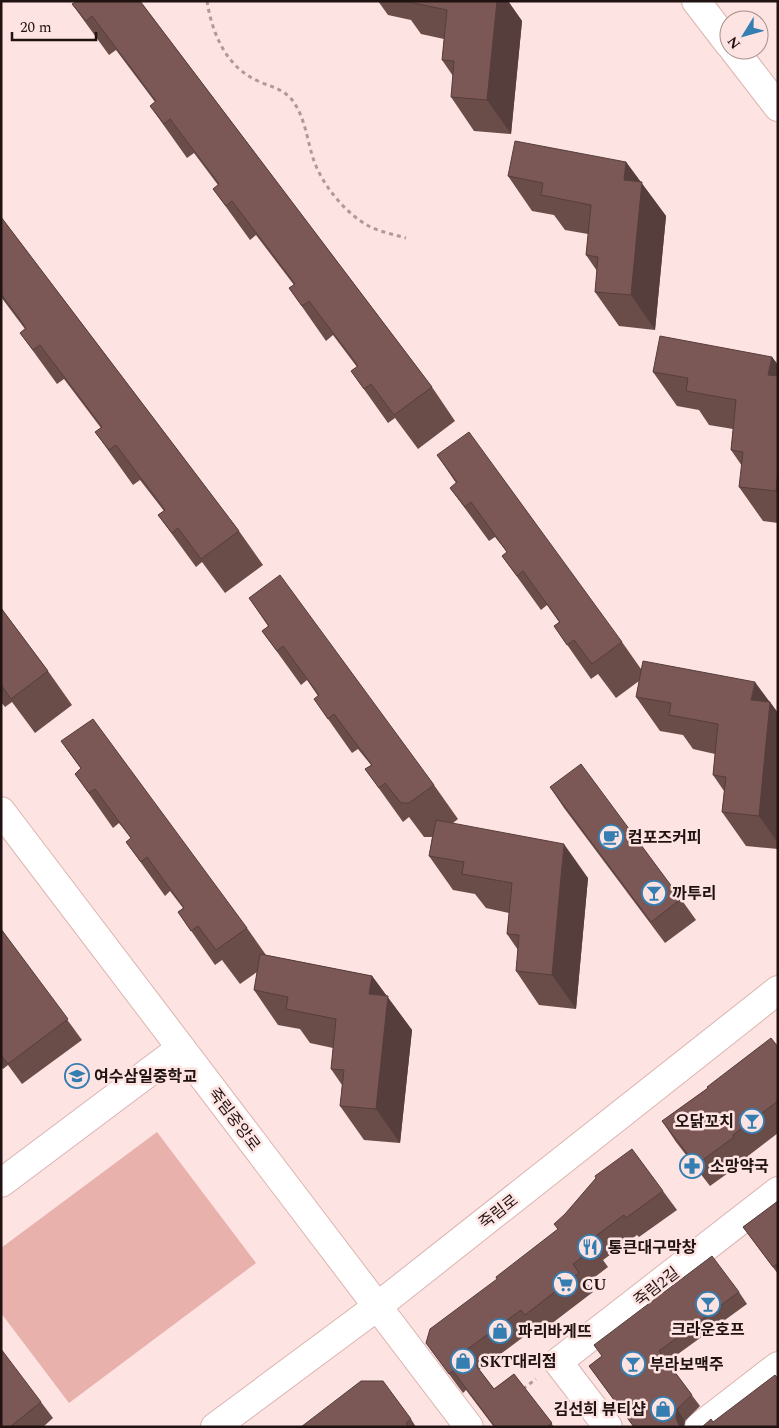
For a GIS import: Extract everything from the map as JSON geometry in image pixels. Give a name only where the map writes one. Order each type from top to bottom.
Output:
[{"type":"street","points":[[696,1],[719,31]]},
{"type":"street","points":[[742,60],[778,107]]},
{"type":"street","name":"죽림중앙로","points":[[1,811],[469,1427]]},
{"type":"street","name":"죽림로","points":[[215,1427],[378,1306],[777,990]]},
{"type":"street","points":[[1,1183],[181,1048]]},
{"type":"street","name":"죽림2길","points":[[558,1362],[778,1191]]},
{"type":"street","points":[[558,1362],[608,1427]]},
{"type":"street","points":[[699,1427],[778,1366]]},
{"type":"path","points":[[207,1],[217,39],[230,59],[255,80],[276,87],[292,100],[303,121],[313,159],[330,189],[342,205],[367,226],[406,238]]},
{"type":"path","points":[[520,1391],[558,1362]]},
{"type":"shaded area","points":[[157,1132],[256,1263],[69,1403],[1,1313],[1,1248]]},
{"type":"building","points":[[76,1],[140,1],[432,387],[394,415],[371,384],[364,389],[351,371],[358,366],[309,301],[302,306],[289,288],[295,284],[232,201],[226,206],[213,189],[219,184],[170,119],[164,124],[150,106],[156,101],[92,16],[86,21],[72,4]]},
{"type":"building","points":[[404,1],[497,1],[487,100],[451,97],[454,61],[442,60],[447,10]]},
{"type":"building","points":[[515,141],[626,162],[624,180],[642,182],[631,295],[595,292],[598,257],[586,255],[591,205],[541,195],[543,183],[508,176]]},
{"type":"building","points":[[1,217],[239,531],[201,559],[178,528],[172,533],[158,515],[165,510],[116,445],[109,450],[95,432],[102,427],[40,345],[33,350],[20,333],[26,328],[1,294]]},
{"type":"building","points":[[660,336],[772,357],[768,375],[778,376],[778,470],[776,491],[739,487],[743,452],[731,450],[736,400],[686,391],[688,378],[653,372]]},
{"type":"building","points":[[469,432],[622,642],[592,664],[574,640],[567,645],[554,626],[560,622],[523,571],[517,576],[502,556],[507,552],[471,502],[465,507],[450,488],[457,482],[437,455]]},
{"type":"building","points":[[280,575],[434,785],[409,803],[401,803],[385,783],[379,788],[365,769],[372,765],[334,714],[328,719],[314,699],[319,695],[283,646],[277,651],[262,631],[269,626],[249,598]]},
{"type":"building","points":[[1,608],[48,671],[11,699],[1,685]]},
{"type":"building","points":[[643,661],[755,682],[751,700],[770,702],[759,816],[722,812],[726,777],[713,775],[718,724],[669,715],[671,703],[636,697]]},
{"type":"building","points":[[93,719],[247,928],[216,950],[198,926],[191,931],[178,912],[184,908],[147,857],[141,862],[126,842],[131,838],[95,789],[89,793],[75,774],[81,768],[61,741]]},
{"type":"building","points":[[581,764],[681,899],[651,922],[550,787]]},
{"type":"building","points":[[436,820],[564,844],[552,975],[516,971],[519,935],[507,934],[512,883],[462,874],[464,862],[429,856]]},
{"type":"building","points":[[1,929],[68,1019],[8,1064],[1,1055]]},
{"type":"building","points":[[260,954],[372,976],[369,994],[388,996],[376,1109],[340,1106],[344,1070],[331,1069],[336,1019],[286,1009],[288,997],[254,990]]},
{"type":"building","points":[[771,1038],[778,1047],[778,1101],[696,1165],[662,1121],[708,1088]]},
{"type":"building","points":[[632,1149],[663,1191],[626,1218],[624,1215],[589,1241],[594,1248],[573,1264],[579,1273],[525,1315],[521,1310],[465,1351],[494,1389],[514,1374],[552,1423],[547,1427],[495,1427],[453,1371],[449,1374],[426,1343],[430,1329],[497,1279],[496,1277],[558,1229],[554,1224],[596,1178],[595,1176]]},
{"type":"building","points":[[778,1201],[778,1263],[773,1267],[743,1227]]},
{"type":"building","points":[[712,1256],[739,1292],[659,1351],[692,1395],[677,1409],[676,1418],[681,1427],[634,1427],[589,1366],[602,1356],[594,1345]]},
{"type":"building","points":[[1,1349],[41,1402],[10,1427],[1,1427]]},
{"type":"building","points":[[775,1375],[778,1379],[778,1427],[702,1427],[711,1419],[713,1422]]},
{"type":"building","points":[[361,1381],[383,1381],[411,1419],[406,1423],[409,1427],[301,1427]]},
{"type":"place","name":"컴포즈커피","points":[[611,837]]},
{"type":"place","name":"까투리","points":[[654,893]]},
{"type":"place","name":"여수삼일중학교","points":[[77,1076]]},
{"type":"place","name":"오닭꼬치","points":[[752,1121]]},
{"type":"place","name":"소망약국","points":[[692,1166]]},
{"type":"place","name":"통큰대구막창","points":[[590,1247]]},
{"type":"place","name":"CU","points":[[565,1284]]},
{"type":"place","name":"크라운호프","points":[[708,1304]]},
{"type":"place","name":"파리바게뜨","points":[[500,1331]]},
{"type":"place","name":"SKT대리점","points":[[463,1361]]},
{"type":"place","name":"부라보맥주","points":[[633,1364]]},
{"type":"place","name":"김선희 뷰티샵","points":[[663,1409]]}]
